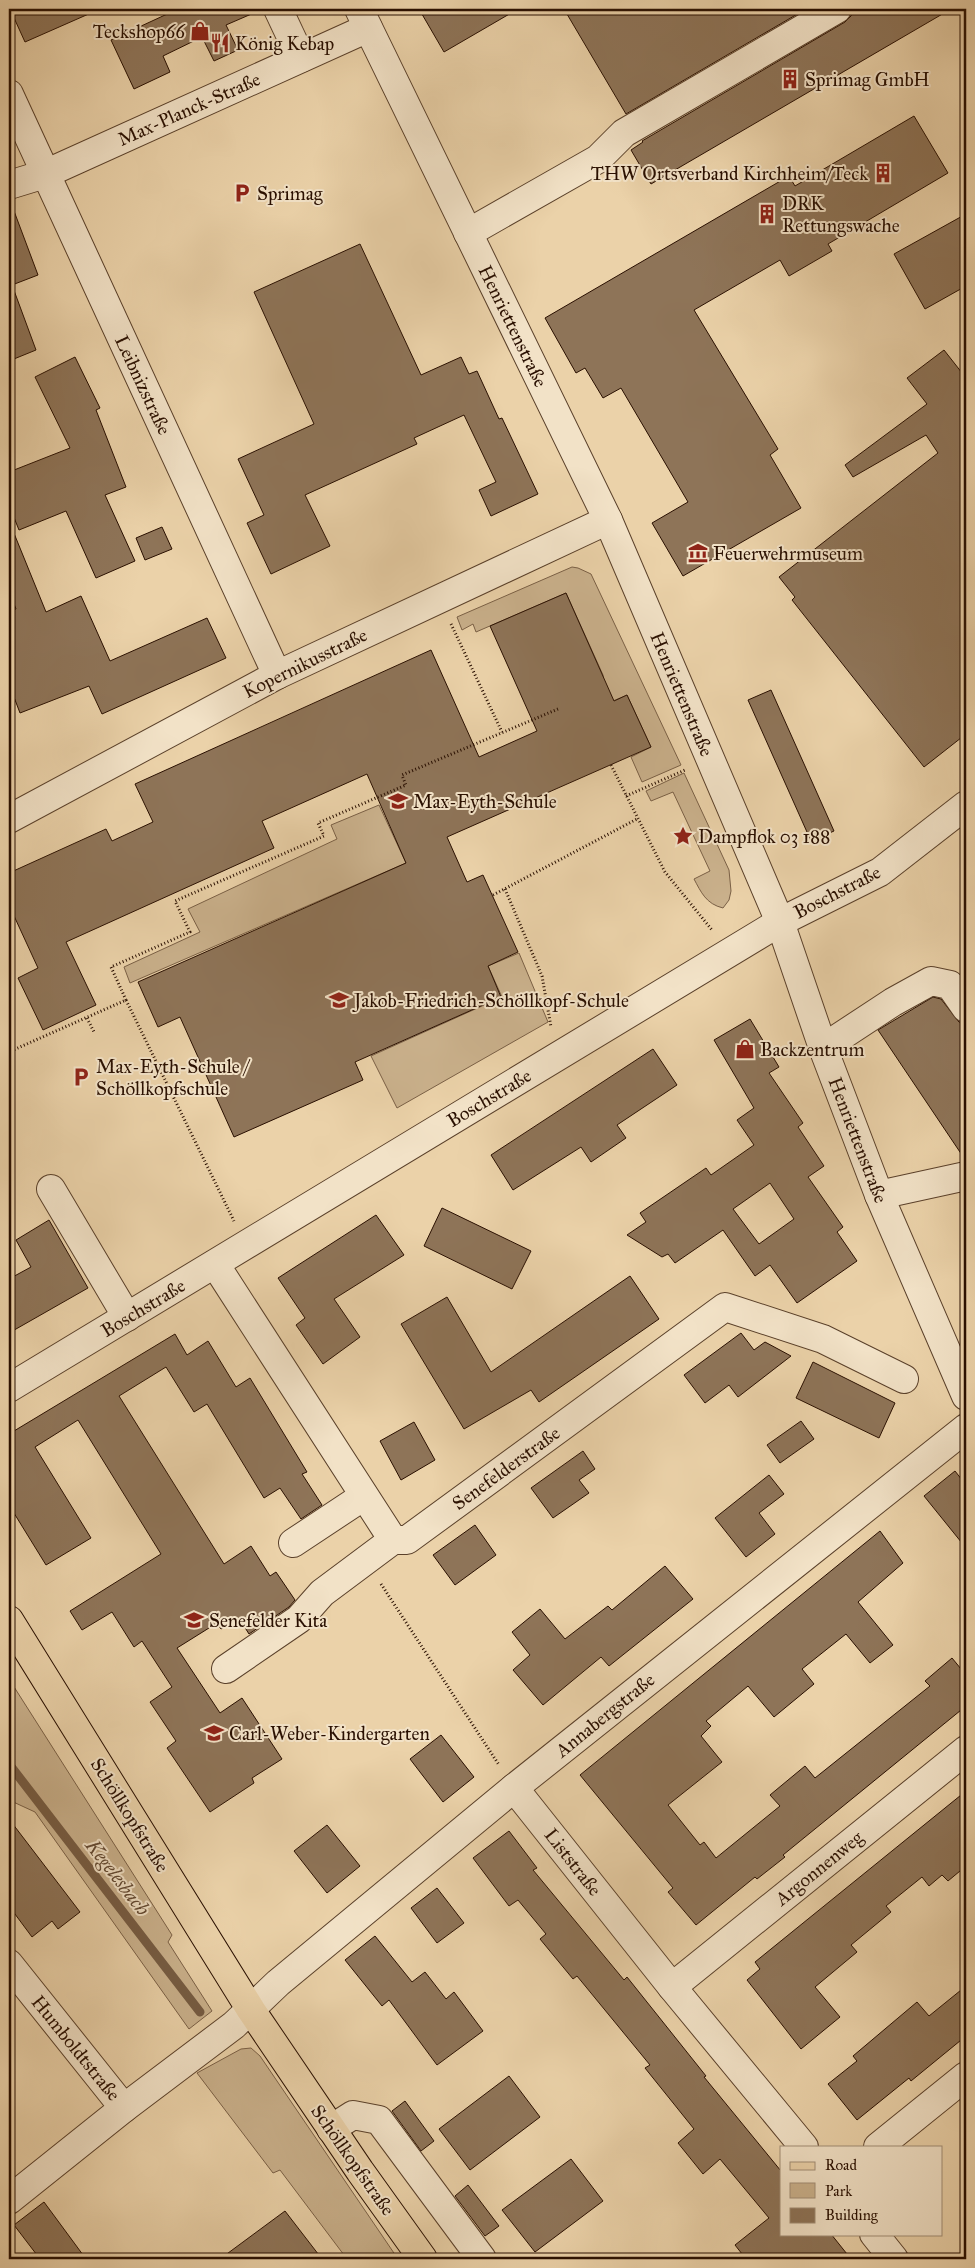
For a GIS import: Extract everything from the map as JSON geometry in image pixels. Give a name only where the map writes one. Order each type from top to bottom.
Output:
[{"type":"main road","name":"Schöllkopfstraße","points":[[9,1620],[251,2010],[423,2259]]},
{"type":"street","points":[[278,9],[301,58]]},
{"type":"street","points":[[468,233],[598,159],[624,133],[837,9]]},
{"type":"street","name":"Max-Planck-Straße","points":[[9,185],[45,174],[301,58],[363,18]]},
{"type":"street","name":"Henriettenstraße","points":[[363,18],[608,520],[780,922],[823,1048],[879,1195],[966,1396]]},
{"type":"street","name":"Leibnizstraße","points":[[9,94],[277,675]]},
{"type":"street","name":"Kopernikusstraße","points":[[9,819],[277,675],[608,520]]},
{"type":"street","name":"Boschstraße","points":[[9,1388],[780,922],[880,872],[966,805]]},
{"type":"street","points":[[823,1048],[893,1002],[932,981],[950,985],[966,1008]]},
{"type":"street","points":[[879,1195],[966,1176]]},
{"type":"street","points":[[51,1189],[127,1317]]},
{"type":"street","points":[[215,1264],[393,1540],[322,1593],[299,1619],[226,1669]]},
{"type":"street","name":"Senefelderstraße","points":[[393,1540],[408,1540],[725,1307],[823,1339],[904,1379]]},
{"type":"street","name":"Annabergstraße","points":[[251,2010],[278,1983],[514,1788],[966,1428]]},
{"type":"street","points":[[293,1544],[364,1496]]},
{"type":"street","name":"Argonnenweg","points":[[672,1987],[966,1750]]},
{"type":"street","name":"Liststraße","points":[[514,1788],[672,1987],[803,2146]]},
{"type":"street","name":"Humboldtstraße","points":[[9,1964],[124,2108]]},
{"type":"street","points":[[9,2200],[251,2010]]},
{"type":"street","points":[[879,2146],[966,2076]]},
{"type":"street","points":[[332,2129],[353,2116],[379,2120],[482,2259]]},
{"type":"street","points":[[876,2236],[894,2259]]},
{"type":"path","points":[[439,599],[502,732]]},
{"type":"path","points":[[246,1246],[111,967],[190,932],[175,901],[324,836],[318,823],[406,784],[402,775],[558,709]]},
{"type":"path","points":[[626,796],[710,759]]},
{"type":"path","points":[[611,765],[665,872],[730,952]]},
{"type":"path","points":[[493,895],[638,819]]},
{"type":"path","points":[[505,889],[542,976],[556,1057]]},
{"type":"path","points":[[11,1051],[126,1000]]},
{"type":"path","points":[[87,1018],[94,1032]]},
{"type":"path","points":[[366,1560],[514,1788]]},
{"type":"green space","points":[[572,567],[591,574],[681,765],[642,782],[631,757],[651,747],[627,695],[606,704],[603,675],[566,593],[476,632],[473,624],[462,630],[457,617]]},
{"type":"green space","points":[[684,773],[729,870],[731,891],[729,900],[723,908],[712,904],[708,900],[694,879],[710,871],[673,792],[651,801],[646,791]]},
{"type":"green space","points":[[379,805],[406,863],[130,983],[124,967],[200,932],[188,909],[337,839],[331,825]]},
{"type":"green space","points":[[519,953],[548,1022],[397,1108],[371,1056],[502,997],[488,966]]},
{"type":"green space","points":[[9,1679],[172,1935],[168,1942],[212,2011],[189,2029],[35,1812],[9,1800]]},
{"type":"green space","points":[[251,2048],[260,2056],[398,2259],[347,2259],[280,2170],[273,2173],[197,2073],[241,2049]]},
{"type":"building","points":[[10,9],[100,9],[25,42]]},
{"type":"building","points":[[178,9],[263,9],[226,25],[238,50],[214,61],[202,37],[163,56],[170,72],[134,89],[111,40]]},
{"type":"building","points":[[419,9],[518,9],[444,52]]},
{"type":"building","name":"Sprimag GmbH","points":[[564,9],[806,9],[626,114]]},
{"type":"building","name":"Sprimag GmbH","points":[[853,9],[951,9],[651,184],[631,150],[642,141],[845,22],[851,16]]},
{"type":"building","points":[[914,116],[948,173],[828,244],[832,251],[789,276],[780,260],[694,310],[778,449],[770,455],[801,508],[683,576],[652,523],[688,502],[621,388],[603,398],[585,368],[576,373],[545,318],[789,176],[795,186]]},
{"type":"building","points":[[9,203],[11,203],[38,275],[12,285],[36,350],[9,361]]},
{"type":"building","points":[[966,214],[966,286],[925,309],[894,254]]},
{"type":"building","points":[[360,244],[421,375],[461,357],[469,374],[477,371],[499,419],[502,418],[538,494],[491,516],[479,490],[496,482],[464,415],[414,438],[417,444],[305,495],[330,546],[271,574],[247,523],[264,515],[238,459],[314,424],[254,292]]},
{"type":"building","points":[[944,350],[966,378],[966,734],[924,767],[792,600],[795,597],[779,577],[938,453],[926,435],[853,477],[845,465],[927,404],[907,378]]},
{"type":"building","points":[[75,357],[100,408],[96,410],[126,487],[105,495],[135,561],[96,578],[66,511],[19,530],[9,505],[9,472],[70,448],[35,377]]},
{"type":"building","points":[[9,521],[46,612],[81,596],[110,661],[207,618],[226,658],[102,714],[89,686],[20,713],[9,684],[9,611],[16,609],[9,591]]},
{"type":"building","points":[[162,527],[172,549],[145,560],[136,538]]},
{"type":"building","points":[[566,593],[614,701],[627,695],[651,747],[447,837],[467,882],[483,875],[518,952],[488,966],[501,997],[355,1062],[363,1080],[234,1137],[180,1017],[158,1027],[138,982],[406,863],[367,774],[262,821],[274,848],[66,942],[96,1005],[43,1030],[18,978],[38,968],[9,905],[9,873],[106,829],[112,841],[153,822],[135,784],[431,650],[479,757],[537,731],[490,626]]},
{"type":"building","points":[[771,690],[834,831],[811,841],[748,700]]},
{"type":"building","points":[[933,997],[941,999],[959,1022],[966,1023],[966,1161],[878,1030]]},
{"type":"building","points":[[750,1019],[779,1067],[769,1073],[803,1123],[798,1127],[824,1166],[808,1177],[843,1227],[837,1232],[857,1261],[797,1303],[770,1265],[755,1276],[723,1230],[675,1263],[668,1254],[662,1257],[627,1235],[646,1222],[640,1213],[706,1168],[711,1175],[754,1145],[737,1120],[754,1108],[714,1040]],"holes":[[[770,1183],[794,1219],[759,1244],[733,1209]]]},
{"type":"building","points":[[653,1049],[677,1085],[617,1125],[626,1138],[591,1162],[581,1147],[513,1190],[491,1155]]},
{"type":"building","points":[[442,1208],[531,1251],[512,1289],[424,1246]]},
{"type":"building","points":[[376,1215],[404,1255],[334,1299],[360,1337],[323,1364],[296,1325],[305,1318],[278,1278]]},
{"type":"building","points":[[49,1220],[88,1288],[9,1333],[9,1279],[31,1267],[16,1240]]},
{"type":"building","points":[[630,1276],[659,1319],[539,1402],[531,1390],[464,1429],[401,1324],[447,1297],[491,1372]]},
{"type":"building","points":[[741,1333],[754,1350],[765,1342],[791,1356],[738,1397],[729,1385],[705,1403],[684,1375]]},
{"type":"building","points":[[175,1334],[187,1355],[208,1341],[236,1387],[250,1378],[307,1472],[302,1474],[322,1505],[301,1519],[280,1488],[264,1498],[207,1404],[194,1412],[166,1367],[119,1396],[224,1564],[251,1546],[270,1576],[276,1572],[295,1600],[289,1607],[249,1634],[239,1618],[221,1629],[217,1623],[177,1648],[220,1713],[242,1698],[282,1759],[252,1778],[254,1783],[210,1812],[167,1748],[176,1741],[150,1702],[172,1687],[142,1641],[134,1647],[112,1612],[82,1630],[70,1611],[161,1554],[78,1420],[35,1447],[91,1538],[46,1565],[9,1505],[9,1434]]},
{"type":"building","points":[[813,1362],[895,1403],[879,1438],[796,1398]]},
{"type":"building","points":[[801,1421],[814,1439],[780,1463],[767,1445]]},
{"type":"building","points":[[414,1422],[435,1460],[401,1480],[380,1441]]},
{"type":"building","points":[[583,1451],[595,1469],[579,1480],[589,1493],[553,1518],[531,1488]]},
{"type":"building","points":[[955,1471],[966,1485],[966,1548],[924,1496]]},
{"type":"building","points":[[769,1475],[784,1494],[759,1513],[775,1534],[746,1557],[715,1518]]},
{"type":"building","points":[[475,1525],[496,1555],[455,1585],[433,1555]]},
{"type":"building","points":[[880,1531],[903,1563],[858,1602],[893,1645],[870,1663],[846,1634],[802,1669],[814,1684],[774,1717],[748,1686],[706,1721],[711,1726],[701,1736],[722,1762],[668,1805],[700,1845],[704,1842],[716,1858],[780,1806],[770,1795],[805,1766],[815,1778],[930,1686],[925,1681],[952,1658],[966,1675],[966,1706],[783,1855],[785,1857],[757,1879],[755,1877],[696,1925],[668,1892],[673,1888],[580,1775]]},
{"type":"building","points":[[665,1566],[693,1599],[609,1666],[601,1657],[543,1705],[513,1670],[530,1655],[512,1632],[540,1609],[565,1639],[608,1606],[612,1610]]},
{"type":"building","points":[[441,1735],[474,1777],[443,1802],[410,1759]]},
{"type":"building","points":[[966,1791],[966,1866],[948,1881],[942,1875],[929,1886],[922,1877],[886,1906],[891,1912],[851,1945],[857,1952],[815,1987],[840,2017],[801,2049],[747,1980],[760,1969],[755,1962]]},
{"type":"building","points":[[9,1819],[80,1912],[58,1929],[52,1921],[32,1937],[9,1906]]},
{"type":"building","points":[[327,1825],[360,1866],[327,1893],[294,1851]]},
{"type":"building","points":[[509,1831],[537,1868],[533,1870],[624,1980],[627,1977],[706,2076],[704,2077],[780,2170],[780,2236],[833,2236],[851,2259],[746,2259],[735,2245],[769,2218],[720,2159],[703,2174],[678,2143],[694,2129],[645,2068],[650,2065],[577,1976],[573,1979],[540,1939],[546,1934],[518,1900],[509,1906],[473,1858]]},
{"type":"building","points":[[437,1888],[464,1923],[437,1943],[411,1908]]},
{"type":"building","points":[[375,1936],[412,1982],[425,1972],[446,1999],[454,1992],[483,2031],[437,2065],[389,2000],[382,2006],[345,1960]]},
{"type":"building","points":[[966,1986],[966,2036],[911,2081],[909,2078],[857,2120],[828,2084],[857,2061],[853,2056],[917,2002],[929,2016]]},
{"type":"building","points":[[509,2076],[540,2117],[470,2170],[439,2129]]},
{"type":"building","points":[[405,2101],[434,2141],[421,2151],[392,2111]]},
{"type":"building","points":[[571,2159],[603,2201],[535,2252],[502,2210]]},
{"type":"building","points":[[468,2185],[499,2226],[485,2236],[455,2196]]},
{"type":"building","points":[[44,2202],[86,2259],[40,2259],[14,2225]]},
{"type":"building","points":[[285,2211],[322,2259],[220,2259]]},
{"type":"waterway","name":"Kegelesbach","points":[[9,1764],[200,2012]]},
{"type":"place","name":"Teckshop66","points":[[200,31]]},
{"type":"place","name":"König Kebap","points":[[220,43]]},
{"type":"place","name":"Sprimag GmbH","points":[[790,79]]},
{"type":"place","name":"THW Ortsverband Kirchheim/Teck","points":[[883,173]]},
{"type":"place","name":"Sprimag","points":[[242,193]]},
{"type":"place","name":"DRK Rettungswache","points":[[767,214]]},
{"type":"place","name":"Feuerwehrmuseum","points":[[698,553]]},
{"type":"place","name":"Max-Eyth-Schule","points":[[398,801]]},
{"type":"place","name":"Dampflok 03 188","points":[[683,836]]},
{"type":"place","name":"Jakob-Friedrich-Schöllkopf-Schule","points":[[339,1000]]},
{"type":"place","name":"Backzentrum","points":[[745,1049]]},
{"type":"place","name":"Max-Eyth-Schule / Schöllkopfschule","points":[[81,1077]]},
{"type":"place","name":"Senefelder Kita","points":[[194,1620]]},
{"type":"place","name":"Carl-Weber-Kindergarten","points":[[214,1733]]}]
